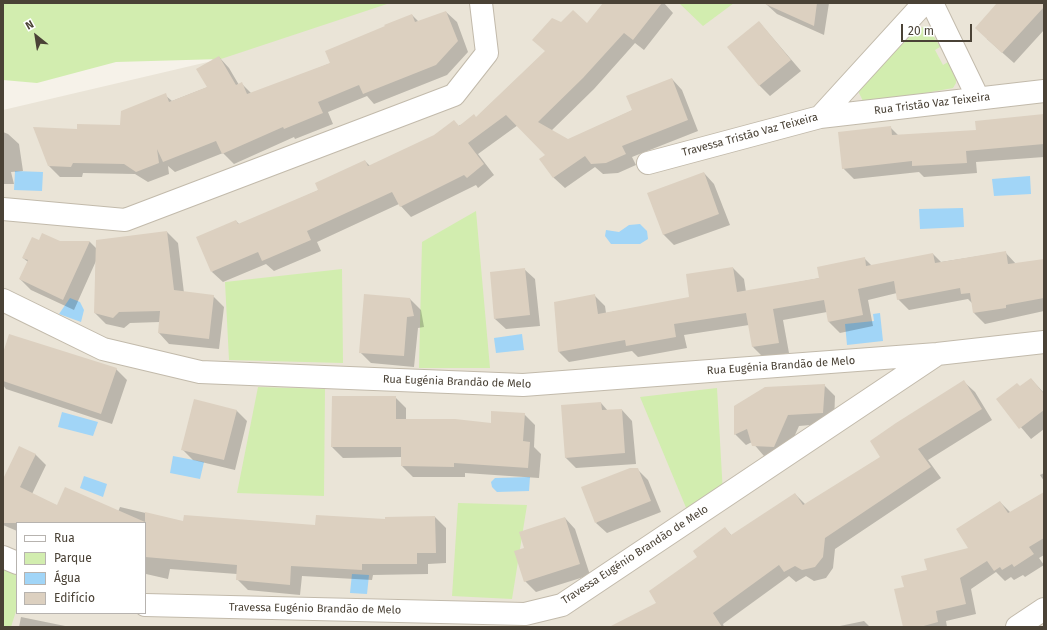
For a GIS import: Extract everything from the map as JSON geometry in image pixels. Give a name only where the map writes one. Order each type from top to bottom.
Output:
[{"type":"street","points":[[3,210],[125,220],[454,95],[487,54],[481,3]]},
{"type":"street","name":"Travessa Tristão Vaz Teixeira","points":[[648,163],[820,117],[924,3]]},
{"type":"street","points":[[932,3],[978,98]]},
{"type":"street","name":"Rua Tristão Vaz Teixeira","points":[[820,117],[1044,90]]},
{"type":"street","name":"Rua Eugénia Brandão de Melo","points":[[3,300],[103,349],[200,372],[523,386],[937,354],[1044,342]]},
{"type":"street","name":"Travessa Eugénio Brandão de Melo","points":[[146,605],[526,614],[562,605],[937,354]]},
{"type":"street","points":[[3,557],[16,563]]},
{"type":"street","points":[[1017,627],[1044,609]]},
{"type":"shaded area","points":[[215,3],[1044,3],[1044,627],[3,627],[3,110],[212,61]]},
{"type":"green space","points":[[3,3],[390,3],[221,59],[116,62],[37,83],[3,80]]},
{"type":"green space","points":[[679,3],[734,3],[703,26]]},
{"type":"green space","points":[[926,26],[940,47],[935,50],[943,65],[948,62],[956,75],[956,83],[953,88],[876,102],[863,101],[859,93],[860,87],[918,29]]},
{"type":"green space","points":[[476,211],[490,368],[419,368],[422,242]]},
{"type":"green space","points":[[342,269],[343,363],[229,360],[225,282]]},
{"type":"green space","points":[[258,387],[325,389],[324,496],[237,493]]},
{"type":"green space","points":[[717,388],[723,494],[687,510],[640,397]]},
{"type":"green space","points":[[458,503],[527,505],[512,599],[452,596]]},
{"type":"green space","points":[[3,565],[16,570],[16,611],[11,627],[3,627]]},
{"type":"water","points":[[15,171],[43,172],[42,191],[14,190]]},
{"type":"water","points":[[1030,176],[1031,194],[994,196],[992,179]]},
{"type":"water","points":[[963,208],[964,227],[920,229],[919,209]]},
{"type":"water","points":[[640,224],[647,231],[648,239],[640,244],[611,244],[605,236],[606,230],[619,232],[629,225]]},
{"type":"water","points":[[70,298],[80,302],[84,310],[81,322],[59,314]]},
{"type":"water","points":[[880,313],[883,341],[847,345],[845,324],[874,321],[873,314]]},
{"type":"water","points":[[522,334],[524,350],[496,353],[494,338]]},
{"type":"water","points":[[62,412],[98,422],[93,436],[58,427]]},
{"type":"water","points":[[173,456],[204,462],[200,479],[170,473]]},
{"type":"water","points":[[84,476],[107,484],[103,497],[80,488]]},
{"type":"water","points":[[530,477],[529,491],[497,492],[492,487],[491,482],[495,478]]},
{"type":"water","points":[[352,574],[369,575],[367,594],[350,593]]},
{"type":"building","points":[[603,3],[662,3],[633,40],[624,33],[583,78],[538,122],[568,139],[632,110],[626,96],[672,78],[688,120],[622,146],[626,154],[606,163],[591,164],[585,156],[553,178],[539,159],[545,155],[506,115],[468,143],[484,164],[467,178],[464,175],[400,207],[392,192],[307,231],[311,240],[262,261],[258,252],[211,272],[196,237],[236,220],[238,224],[318,190],[315,183],[365,160],[368,166],[434,135],[454,120],[459,126],[474,114],[476,117],[545,51],[532,40],[552,18],[561,22],[573,10],[587,23]]},
{"type":"building","points":[[763,3],[817,3],[814,26]]},
{"type":"building","points":[[997,3],[1044,3],[1044,7],[1002,53],[975,28]]},
{"type":"building","points":[[446,11],[458,41],[436,65],[363,94],[359,85],[318,102],[323,113],[284,129],[283,127],[222,154],[216,141],[163,162],[157,149],[159,163],[136,172],[124,164],[73,163],[71,167],[48,166],[33,127],[77,129],[77,124],[120,125],[121,111],[166,93],[169,102],[207,87],[196,69],[219,56],[236,85],[242,82],[247,94],[330,63],[325,51],[385,26],[384,25],[412,14],[415,22]]},
{"type":"building","points":[[759,21],[791,60],[759,86],[727,47]]},
{"type":"building","points":[[1044,114],[1044,144],[966,151],[967,163],[912,166],[912,161],[842,169],[838,132],[891,126],[892,135],[976,130],[975,121]]},
{"type":"building","points":[[704,172],[719,214],[663,235],[647,193]]},
{"type":"building","points":[[167,231],[174,290],[214,295],[209,339],[158,333],[160,311],[119,312],[113,318],[94,313],[96,240]]},
{"type":"building","points":[[42,233],[60,241],[90,241],[63,300],[19,279],[28,260],[22,258],[32,237],[39,240]]},
{"type":"building","points":[[1006,251],[1008,264],[1044,259],[1044,298],[1006,305],[1006,308],[973,313],[970,293],[961,294],[960,288],[897,300],[894,281],[858,289],[863,315],[828,322],[824,300],[773,309],[779,343],[752,347],[746,313],[674,324],[676,337],[626,346],[625,340],[558,352],[554,302],[595,294],[598,314],[689,297],[686,274],[733,267],[737,292],[819,278],[817,267],[865,257],[866,266],[933,253],[935,263]]},
{"type":"building","points":[[525,268],[530,315],[494,319],[490,272]]},
{"type":"building","points":[[364,294],[410,298],[414,316],[407,317],[404,356],[359,353]]},
{"type":"building","points":[[9,334],[117,368],[101,414],[3,381],[3,353]]},
{"type":"building","points":[[1031,378],[1044,394],[1044,410],[1019,429],[996,399],[1017,383],[1020,386]]},
{"type":"building","points":[[964,380],[982,409],[918,449],[931,467],[825,538],[823,557],[815,567],[802,570],[795,566],[784,572],[779,565],[713,613],[722,627],[609,627],[656,603],[649,591],[697,557],[693,551],[725,527],[731,535],[795,493],[803,505],[880,457],[870,441]]},
{"type":"building","points":[[825,384],[823,413],[788,415],[774,447],[752,446],[747,429],[734,435],[734,406],[765,387]]},
{"type":"building","points":[[332,396],[396,396],[396,419],[455,419],[491,423],[491,411],[525,413],[523,441],[530,442],[528,468],[454,463],[454,467],[401,466],[401,447],[331,447]]},
{"type":"building","points":[[194,399],[237,410],[224,460],[181,450]]},
{"type":"building","points":[[601,402],[602,410],[622,409],[625,453],[565,458],[561,405]]},
{"type":"building","points":[[19,446],[36,454],[20,487],[57,505],[65,487],[145,522],[3,523],[3,479]]},
{"type":"building","points":[[630,468],[638,468],[651,501],[595,523],[581,487]]},
{"type":"building","points":[[1044,492],[1044,538],[1029,547],[1034,554],[1014,567],[1012,564],[1002,570],[1000,567],[994,571],[987,561],[960,578],[966,604],[936,611],[938,622],[920,627],[903,627],[894,589],[904,587],[901,576],[927,570],[924,559],[968,548],[956,529],[1000,501],[1008,513]]},
{"type":"building","points":[[145,512],[183,521],[184,515],[315,525],[316,515],[385,519],[385,517],[435,516],[436,553],[417,553],[417,564],[362,564],[362,570],[291,566],[290,585],[236,580],[237,565],[146,557]]},
{"type":"building","points":[[565,517],[580,564],[524,582],[514,551],[524,548],[519,532]]}]
